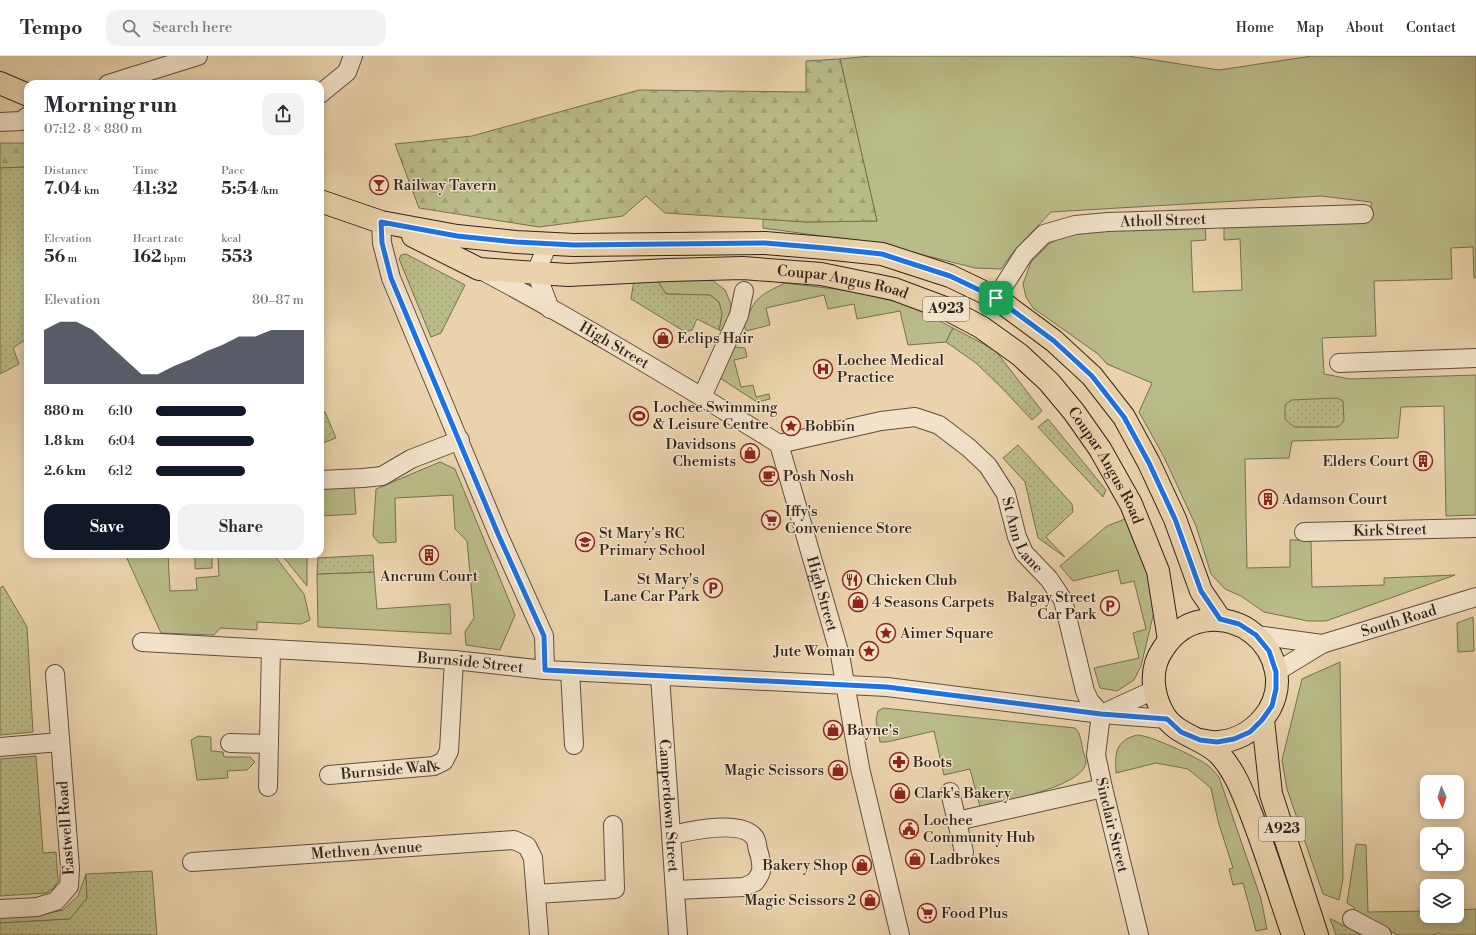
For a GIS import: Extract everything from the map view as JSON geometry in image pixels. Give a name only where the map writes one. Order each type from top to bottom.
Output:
[{"type":"main road","points":[[0,83],[24,93]]},
{"type":"main road","name":"A923","points":[[324,203],[381,222]]},
{"type":"main road","name":"Coupar Angus Road","points":[[381,222],[457,236],[516,242],[574,245],[765,243],[882,254],[950,276],[996,298],[1054,341],[1092,376],[1124,417],[1149,463],[1175,519],[1201,591],[1220,619]]},
{"type":"main road","name":"Coupar Angus Road","points":[[381,222],[422,240],[479,269],[568,275],[743,268],[821,274],[894,289],[945,308],[981,327],[1020,355],[1049,382],[1074,412],[1100,448],[1131,504],[1158,571],[1169,640]]},
{"type":"main road","name":"A923","points":[[1200,740],[1217,742],[1234,739],[1250,732],[1262,720],[1272,706],[1276,689],[1276,672],[1269,651],[1256,635],[1239,624],[1220,619],[1201,621],[1184,628],[1169,640],[1159,654],[1154,672],[1154,690],[1158,705],[1167,719],[1181,732],[1200,740],[1219,754],[1235,775],[1256,826],[1293,935]]},
{"type":"main road","name":"A923","points":[[1262,720],[1271,794],[1317,935]]},
{"type":"street","points":[[121,80],[198,56]]},
{"type":"street","points":[[324,91],[347,72],[353,56]]},
{"type":"street","points":[[0,122],[21,121],[24,119]]},
{"type":"street","name":"Atholl Street","points":[[996,298],[1024,254],[1044,234],[1075,225],[1108,222],[1364,214]]},
{"type":"street","points":[[381,222],[382,243],[391,278],[498,534],[544,636],[545,670]]},
{"type":"street","points":[[548,244],[536,272],[550,309]]},
{"type":"street","name":"High Street","points":[[479,269],[702,397],[779,444],[833,626],[846,685],[860,768],[900,935]]},
{"type":"street","points":[[702,397],[739,315],[744,291]]},
{"type":"street","points":[[1339,362],[1476,358]]},
{"type":"street","name":"St Ann Lane","points":[[779,444],[881,421],[915,417],[939,425],[969,448],[988,466],[1006,494],[1017,537],[1024,553],[1049,579],[1062,600],[1085,691],[1089,700],[1101,714]]},
{"type":"street","points":[[324,480],[382,476],[411,459],[460,440]]},
{"type":"street","name":"Kirk Street","points":[[1304,532],[1476,528]]},
{"type":"street","name":"South Road","points":[[1276,672],[1322,644],[1476,597]]},
{"type":"street","name":"South Road","points":[[1256,635],[1322,644]]},
{"type":"street","name":"Burnside Street","points":[[142,642],[454,660],[545,670],[894,688],[1101,714],[1167,719]]},
{"type":"street","points":[[268,787],[271,649]]},
{"type":"street","name":"Burnside Walk","points":[[329,774],[434,766],[444,761],[449,751],[454,660]]},
{"type":"street","points":[[570,671],[574,745]]},
{"type":"street","name":"Eastwell Road","points":[[0,909],[37,907],[56,901],[69,886],[70,868],[55,674]]},
{"type":"street","name":"Camperdown Street","points":[[660,676],[678,935]]},
{"type":"street","points":[[1101,714],[1154,690]]},
{"type":"street","name":"Sinclair Street","points":[[1101,714],[1096,755],[1102,788],[1139,935]]},
{"type":"street","points":[[0,747],[60,742]]},
{"type":"street","points":[[230,743],[269,744]]},
{"type":"street","points":[[957,821],[1102,788]]},
{"type":"street","points":[[950,792],[964,852]]},
{"type":"street","points":[[539,935],[536,894],[615,889],[613,825]]},
{"type":"street","points":[[672,835],[690,831],[719,828],[744,830],[755,838],[759,853],[761,871],[755,882],[744,887],[675,890]]},
{"type":"street","name":"Methven Avenue","points":[[192,862],[514,840],[527,846],[533,858],[536,894]]},
{"type":"street","points":[[1352,919],[1382,935]]},
{"type":"green space","points":[[871,56],[1128,56],[1219,70],[1312,56],[1476,56],[1476,278],[1474,278],[1473,247],[1451,248],[1452,279],[1374,281],[1376,336],[1322,338],[1324,374],[1350,379],[1476,375],[1476,515],[1446,516],[1444,406],[1401,407],[1398,438],[1292,441],[1289,458],[1245,459],[1247,568],[1290,567],[1290,540],[1311,540],[1312,587],[1384,585],[1384,578],[1455,575],[1326,621],[1308,621],[1264,612],[1241,596],[1225,589],[1211,574],[1196,526],[1164,457],[1139,412],[1152,383],[1107,364],[1098,354],[1033,308],[1026,297],[1023,284],[1031,262],[1050,243],[1074,232],[1205,226],[1206,240],[1191,241],[1193,292],[1242,290],[1240,239],[1224,240],[1224,225],[1315,222],[1372,217],[1371,202],[1321,196],[1051,212],[1014,251],[1001,269],[975,268],[880,244],[763,228],[763,219],[807,222],[877,221],[840,59]]},
{"type":"green space","points":[[840,59],[877,221],[807,222],[665,213],[646,196],[623,216],[539,227],[419,208],[395,144],[472,136],[639,90],[806,92],[806,61]]},
{"type":"green space","points":[[0,143],[24,143],[24,167],[0,168]]},
{"type":"green space","points":[[24,167],[24,341],[13,348],[19,364],[0,374],[0,168]]},
{"type":"green space","points":[[406,254],[465,285],[441,333],[431,337],[399,259],[401,255]]},
{"type":"green space","points":[[634,280],[657,280],[666,294],[710,295],[719,302],[722,314],[719,330],[697,319],[692,330],[685,332],[631,299]]},
{"type":"green space","points":[[657,280],[712,280],[725,290],[731,304],[730,315],[722,331],[719,330],[722,314],[719,302],[710,295],[666,294]]},
{"type":"green space","points":[[785,283],[852,291],[909,305],[953,328],[946,342],[908,345],[900,311],[857,319],[854,304],[828,309],[824,295],[766,308],[770,325],[746,331],[744,324],[755,302],[764,294]]},
{"type":"green space","points":[[953,328],[995,350],[1042,411],[1032,420],[976,363],[946,342]]},
{"type":"green space","points":[[735,347],[745,348],[747,357],[734,360],[741,387],[753,385],[756,397],[769,394],[770,399],[757,402],[720,378]]},
{"type":"green space","points":[[1337,398],[1343,401],[1344,421],[1338,427],[1294,427],[1285,419],[1285,405],[1291,400]]},
{"type":"green space","points":[[324,411],[325,412],[336,438],[324,442]]},
{"type":"green space","points":[[1048,419],[1106,490],[1103,497],[1038,427]]},
{"type":"green space","points":[[1018,445],[1072,504],[1073,512],[1046,537],[1065,557],[1038,538],[1025,482],[1003,458]]},
{"type":"green space","points":[[440,462],[455,469],[515,615],[500,650],[466,645],[465,632],[474,618],[467,541],[455,529],[453,495],[395,498],[396,542],[379,543],[373,536],[376,489]]},
{"type":"green space","points":[[354,487],[356,514],[324,516],[324,489]]},
{"type":"green space","points":[[1125,519],[1153,586],[1154,612],[1141,666],[1134,680],[1117,691],[1100,688],[1094,668],[1139,658],[1133,633],[1146,629],[1134,581],[1121,584],[1118,570],[1073,581],[1060,566],[1107,526]]},
{"type":"green space","points":[[373,555],[374,572],[317,574],[318,558]]},
{"type":"green space","points":[[127,558],[168,558],[170,591],[197,590],[196,578],[219,576],[218,558],[276,558],[304,594],[310,620],[301,624],[257,622],[257,630],[220,628],[214,635],[161,633]]},
{"type":"green space","points":[[195,558],[212,558],[212,568],[195,569]]},
{"type":"green space","points":[[284,558],[307,558],[307,586]]},
{"type":"green space","points":[[374,572],[377,609],[450,604],[451,634],[318,627],[317,574]]},
{"type":"green space","points":[[3,586],[27,627],[33,732],[0,735],[0,588]]},
{"type":"green space","points":[[1473,617],[1474,651],[1458,652],[1457,623]]},
{"type":"green space","points":[[1340,662],[1343,879],[1339,900],[1323,894],[1287,789],[1282,760],[1302,679]]},
{"type":"green space","points":[[883,708],[1075,728],[1080,736],[1086,762],[1082,771],[1071,779],[1057,786],[1022,797],[980,807],[970,769],[944,775],[934,731],[887,742],[880,742],[876,720],[878,711]]},
{"type":"green space","points":[[1137,735],[1152,738],[1192,756],[1208,765],[1219,777],[1261,899],[1267,929],[1256,931],[1243,883],[1233,885],[1229,869],[1233,868],[1218,821],[1211,788],[1188,769],[1156,763],[1116,773],[1116,754],[1120,744]]},
{"type":"green space","points":[[198,736],[211,737],[211,751],[223,752],[224,757],[250,757],[255,762],[247,770],[227,771],[228,778],[197,780],[191,740]]},
{"type":"green space","points":[[36,756],[43,853],[56,852],[58,881],[54,888],[46,893],[0,896],[0,759]]},
{"type":"green space","points":[[1356,844],[1366,845],[1368,912],[1420,911],[1420,923],[1464,923],[1464,910],[1476,909],[1476,935],[1442,935],[1439,933],[1433,935],[1398,935],[1353,912],[1355,908],[1347,903]]},
{"type":"green space","points":[[152,871],[157,935],[0,935],[0,923],[70,919],[87,898],[86,874]]},
{"type":"green space","points":[[86,874],[87,898],[70,919],[0,923],[0,917],[44,914],[63,910],[78,896]]},
{"type":"green space","points":[[1331,919],[1362,935],[1336,935]]},
{"type":"place","name":"Railway Tavern","points":[[379,185]]},
{"type":"place","name":"Eclips Hair","points":[[663,338]]},
{"type":"place","name":"Lochee Medical Practice","points":[[823,369]]},
{"type":"place","name":"Lochee Swimming & Leisure Centre","points":[[639,416]]},
{"type":"place","name":"Bobbin","points":[[791,426]]},
{"type":"place","name":"Davidsons Chemists","points":[[750,453]]},
{"type":"place","name":"Elders Court","points":[[1423,461]]},
{"type":"place","name":"Posh Nosh","points":[[769,476]]},
{"type":"place","name":"Adamson Court","points":[[1268,499]]},
{"type":"place","name":"Iffy's Convenience Store","points":[[771,520]]},
{"type":"place","name":"St Mary's RC Primary School","points":[[585,542]]},
{"type":"place","name":"Ancrum Court","points":[[429,555]]},
{"type":"place","name":"Chicken Club","points":[[852,580]]},
{"type":"place","name":"St Mary's Lane Car Park","points":[[713,588]]},
{"type":"place","name":"4 Seasons Carpets","points":[[858,602]]},
{"type":"place","name":"Balgay Street Car Park","points":[[1110,606]]},
{"type":"place","name":"Aimer Square","points":[[886,633]]},
{"type":"place","name":"Jute Woman","points":[[869,651]]},
{"type":"place","name":"Bayne's","points":[[833,730]]},
{"type":"place","name":"Boots","points":[[899,762]]},
{"type":"place","name":"Magic Scissors","points":[[838,770]]},
{"type":"place","name":"Clark's Bakery","points":[[900,793]]},
{"type":"place","name":"Lochee Community Hub","points":[[909,829]]},
{"type":"place","name":"Ladbrokes","points":[[915,859]]},
{"type":"place","name":"Bakery Shop","points":[[862,865]]},
{"type":"place","name":"Magic Scissors 2","points":[[870,900]]},
{"type":"place","name":"Food Plus","points":[[927,913]]},
{"type":"route","points":[[381,222],[457,236],[516,242],[574,245],[765,243],[882,254],[950,276],[996,298],[1054,341],[1092,376],[1124,417],[1149,463],[1175,519],[1201,591],[1220,619],[1239,624],[1256,635],[1269,651],[1276,672],[1276,689],[1272,706],[1262,720],[1250,732],[1234,739],[1217,742],[1200,740],[1181,732],[1167,719],[1101,714],[887,687],[545,670],[544,636],[498,534],[391,278],[382,243],[381,222]]}]
